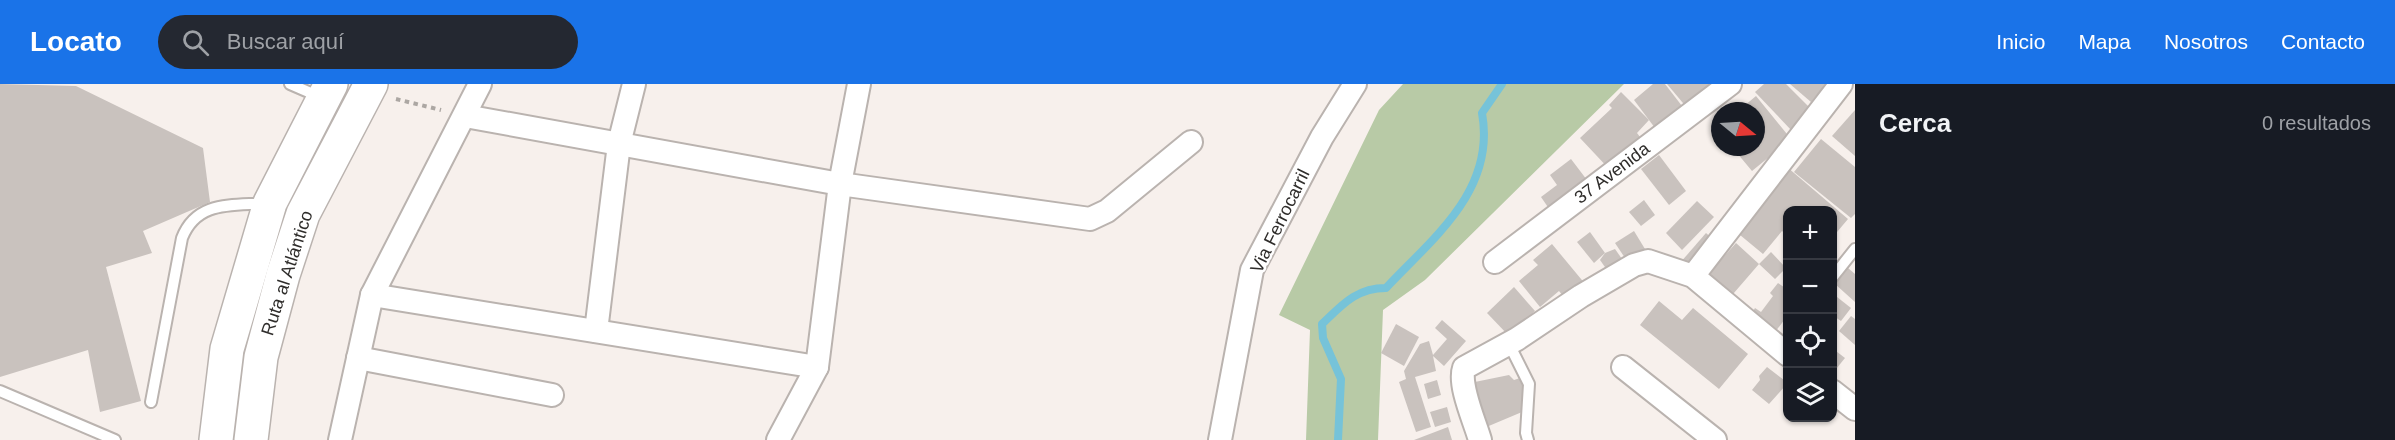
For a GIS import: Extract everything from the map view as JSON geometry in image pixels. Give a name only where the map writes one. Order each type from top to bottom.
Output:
[{"type":"highway","name":"Ruta al Atlántico","points":[[252,440],[261,357],[286,265],[303,214],[369,88]]},
{"type":"highway","name":"Ruta al Atlántico","points":[[216,440],[227,349],[270,203],[327,91]]},
{"type":"street","points":[[340,440],[372,295],[480,84]]},
{"type":"street","points":[[596,331],[619,144],[634,84]]},
{"type":"street","points":[[778,440],[817,367],[840,184],[859,84]]},
{"type":"street","name":"Via Ferrocarril","points":[[1220,440],[1252,270],[1322,137],[1355,84]]},
{"type":"street","name":"37 Avenida","points":[[1495,262],[1730,84]]},
{"type":"street","points":[[1693,276],[1841,84]]},
{"type":"street","points":[[465,116],[840,184],[1090,219],[1107,211],[1191,142]]},
{"type":"street","points":[[1480,440],[1462,375],[1464,368],[1509,344],[1634,265],[1652,261],[1693,276],[1783,344]]},
{"type":"street","points":[[372,295],[817,367]]},
{"type":"street","points":[[358,358],[552,395]]},
{"type":"street","points":[[1623,366],[1715,440]]},
{"type":"street","points":[[1837,394],[1855,409]]},
{"type":"lane","points":[[290,84],[327,91]]},
{"type":"lane","points":[[151,402],[186,227],[190,221],[209,208],[270,203]]},
{"type":"lane","points":[[1837,273],[1855,249]]},
{"type":"lane","points":[[1509,344],[1529,384],[1526,433],[1528,440]]},
{"type":"lane","points":[[0,391],[116,440]]},
{"type":"path","points":[[369,88],[465,116]]},
{"type":"green space","points":[[1403,84],[1624,84],[1425,280],[1383,310],[1378,440],[1306,440],[1310,330],[1279,315],[1379,110]]},
{"type":"building","points":[[0,84],[76,86],[203,148],[210,202],[143,231],[152,253],[106,267],[141,401],[100,412],[88,350],[0,377]]},
{"type":"building","points":[[1653,84],[1665,84],[1682,106],[1655,128],[1634,100]]},
{"type":"building","points":[[1667,84],[1718,84],[1688,109]]},
{"type":"building","points":[[1764,84],[1786,84],[1812,110],[1792,131],[1755,92]]},
{"type":"building","points":[[1790,84],[1826,84],[1811,102]]},
{"type":"building","points":[[1621,92],[1649,120],[1637,133],[1643,141],[1611,171],[1580,138],[1612,108],[1609,105]]},
{"type":"building","points":[[1756,96],[1761,102],[1749,102]]},
{"type":"building","points":[[1765,107],[1791,139],[1752,171],[1740,156],[1765,156]]},
{"type":"building","points":[[1855,110],[1855,156],[1832,136]]},
{"type":"building","points":[[1821,139],[1855,167],[1855,214],[1851,218],[1794,172]]},
{"type":"building","points":[[1659,155],[1686,191],[1669,205],[1641,169]]},
{"type":"building","points":[[1571,159],[1590,184],[1552,213],[1541,197],[1557,185],[1550,175]]},
{"type":"building","points":[[1787,167],[1833,206],[1783,206],[1783,232],[1763,254],[1734,230]]},
{"type":"building","points":[[1644,200],[1655,215],[1641,226],[1629,212]]},
{"type":"building","points":[[1697,201],[1714,217],[1682,250],[1666,233]]},
{"type":"building","points":[[1837,210],[1848,219],[1837,232]]},
{"type":"building","points":[[1634,231],[1645,249],[1627,261],[1615,243]]},
{"type":"building","points":[[1590,232],[1605,253],[1594,263],[1577,242]]},
{"type":"building","points":[[1706,233],[1715,241],[1687,270],[1680,263]]},
{"type":"building","points":[[1736,243],[1759,264],[1727,301],[1703,280]]},
{"type":"building","points":[[1552,244],[1586,285],[1567,301],[1559,291],[1540,307],[1519,281],[1538,265],[1533,260]]},
{"type":"building","points":[[1615,249],[1627,266],[1612,277],[1600,260],[1605,253]]},
{"type":"building","points":[[1771,252],[1783,265],[1783,271],[1775,279],[1759,264]]},
{"type":"building","points":[[1848,268],[1855,274],[1855,302],[1837,286],[1837,282]]},
{"type":"building","points":[[1778,283],[1783,286],[1783,322],[1772,336],[1749,318],[1755,308],[1761,312],[1773,296],[1770,293]]},
{"type":"building","points":[[1514,287],[1535,311],[1509,336],[1487,313]]},
{"type":"building","points":[[1837,297],[1851,308],[1841,321],[1837,318]]},
{"type":"building","points":[[1659,301],[1682,320],[1693,308],[1748,354],[1719,389],[1640,325]]},
{"type":"building","points":[[1851,316],[1855,319],[1855,345],[1839,331]]},
{"type":"building","points":[[1442,320],[1466,341],[1444,366],[1433,356],[1436,371],[1415,377],[1431,427],[1416,432],[1399,382],[1406,379],[1404,371],[1420,344],[1429,341],[1433,355],[1447,339],[1435,328]]},
{"type":"building","points":[[1396,324],[1419,337],[1404,366],[1381,353]]},
{"type":"building","points":[[1837,352],[1845,358],[1837,368]]},
{"type":"building","points":[[1767,367],[1783,379],[1783,388],[1769,404],[1752,390],[1760,380],[1759,376]]},
{"type":"building","points":[[1509,375],[1514,380],[1523,377],[1522,412],[1484,428],[1465,384]]},
{"type":"building","points":[[1437,380],[1441,395],[1428,399],[1424,384]]},
{"type":"building","points":[[1447,407],[1451,422],[1435,427],[1430,412]]},
{"type":"building","points":[[1448,427],[1452,440],[1414,440]]},
{"type":"waterway","points":[[1338,440],[1341,379],[1323,338],[1322,324],[1343,304],[1358,294],[1386,288],[1441,231],[1457,210],[1480,166],[1484,141],[1482,113],[1502,84]]}]
